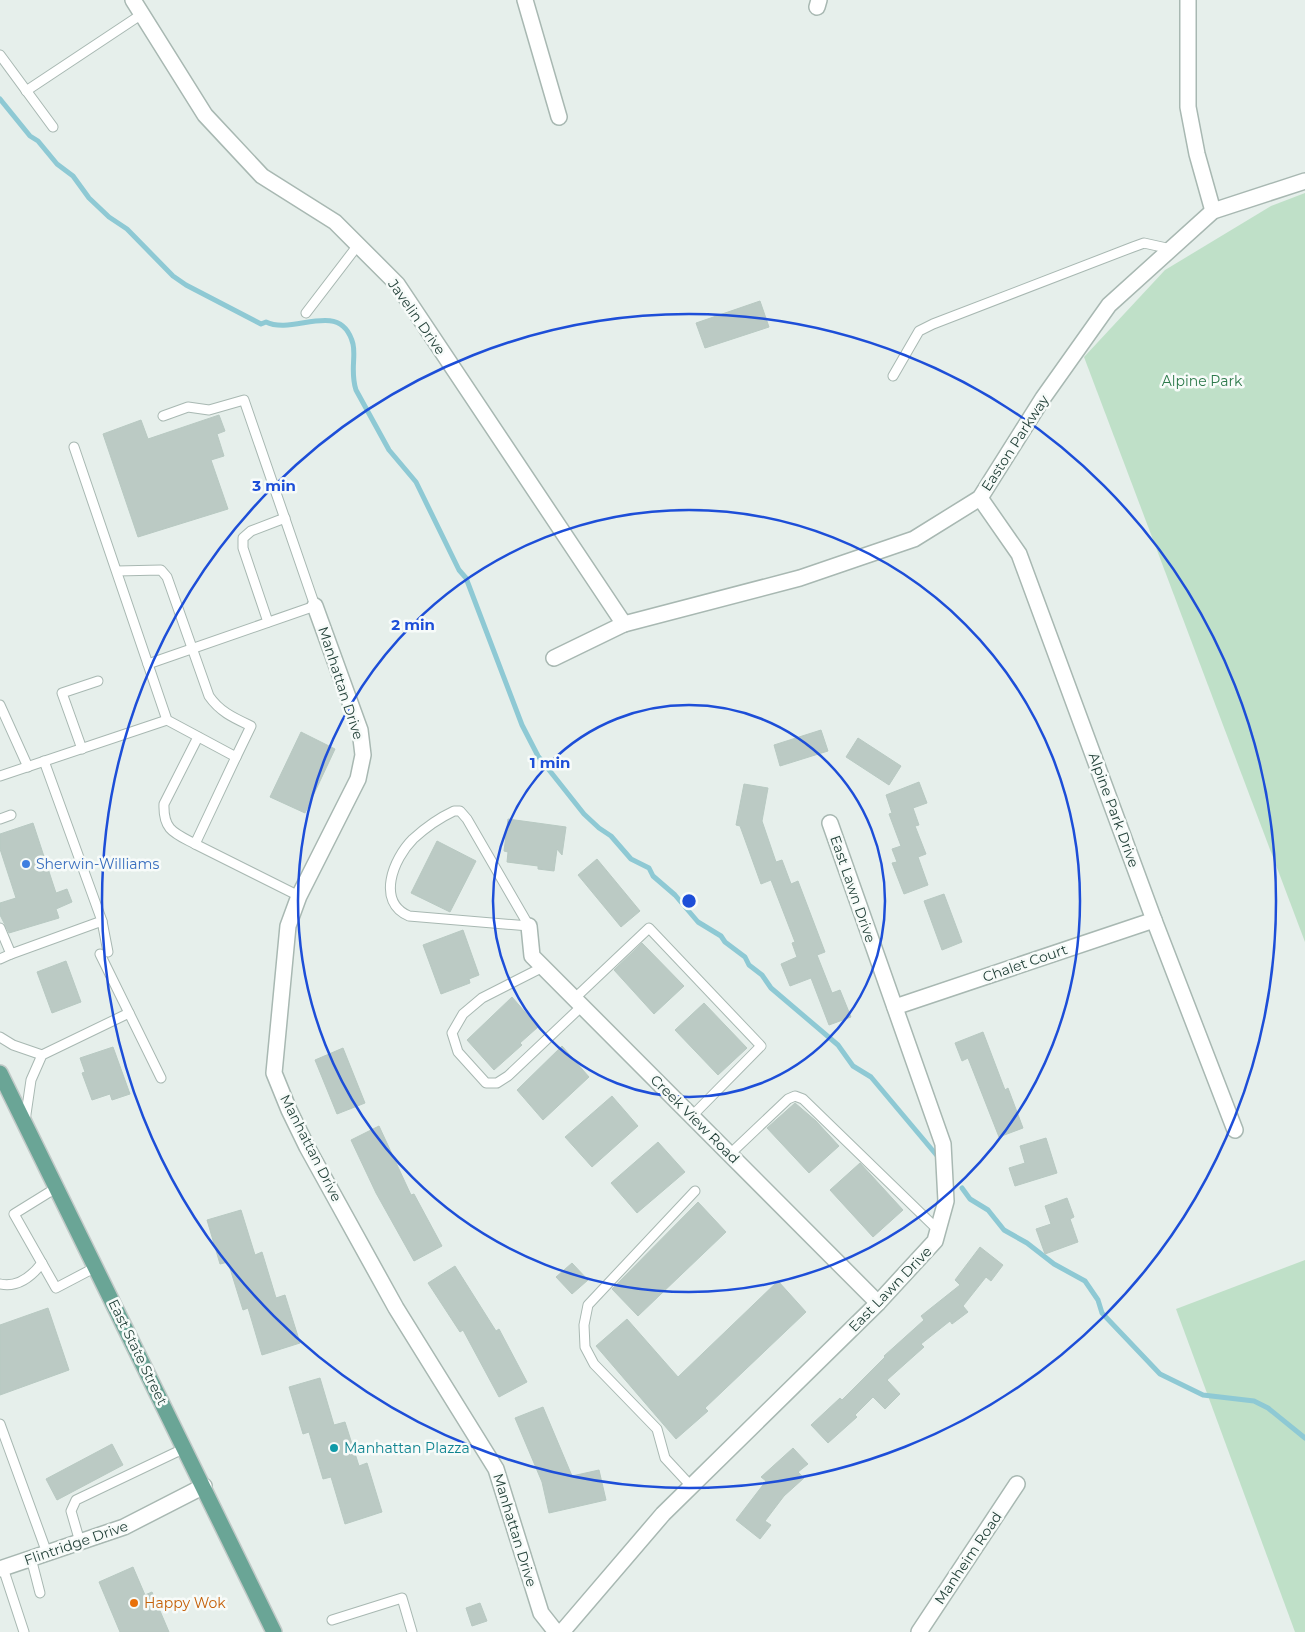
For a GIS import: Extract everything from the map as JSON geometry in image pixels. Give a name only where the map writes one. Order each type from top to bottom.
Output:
[{"type":"main road","name":"East State Street","points":[[0,1073],[274,1632]]},
{"type":"street","name":"Javelin Drive","points":[[133,0],[205,115],[262,176],[335,222],[397,284],[624,624]]},
{"type":"street","points":[[525,0],[559,116]]},
{"type":"street","points":[[1188,0],[1188,107],[1197,154],[1213,211]]},
{"type":"street","name":"Easton Parkway","points":[[554,658],[624,624],[800,578],[914,539],[980,498],[1043,398],[1109,305],[1213,211],[1305,181]]},
{"type":"street","name":"Alpine Park Drive","points":[[980,498],[1019,554],[1154,920],[1236,1130]]},
{"type":"street","name":"Manhattan Drive","points":[[316,606],[360,730],[363,755],[358,779],[299,896],[288,926],[274,1073],[307,1147],[396,1308],[496,1469],[541,1613],[556,1632]]},
{"type":"street","name":"East Lawn Drive","points":[[562,1632],[663,1514],[878,1303],[935,1241],[946,1201],[943,1144],[830,823]]},
{"type":"street","name":"Chalet Court","points":[[895,1007],[1154,920]]},
{"type":"street","name":"Creek View Road","points":[[529,926],[532,956],[878,1303]]},
{"type":"street","name":"Manheim Road","points":[[919,1632],[1017,1484]]},
{"type":"street","name":"Flintridge Drive","points":[[2,1568],[124,1528],[204,1486]]},
{"type":"lane","points":[[26,91],[142,14]]},
{"type":"lane","points":[[0,55],[53,127]]},
{"type":"lane","points":[[893,376],[919,331],[933,324],[1144,243],[1171,249]]},
{"type":"lane","points":[[306,313],[358,245]]},
{"type":"lane","points":[[148,664],[316,606],[244,400],[209,410],[188,407],[163,416]]},
{"type":"lane","points":[[74,447],[167,720],[236,756]]},
{"type":"lane","points":[[268,622],[243,548],[243,538],[251,531],[285,518]]},
{"type":"lane","points":[[117,572],[161,570],[167,577],[209,696],[225,714],[251,726],[194,844]]},
{"type":"lane","points":[[82,749],[62,694],[98,680]]},
{"type":"lane","points":[[0,705],[28,767]]},
{"type":"lane","points":[[0,776],[167,720]]},
{"type":"lane","points":[[198,737],[164,804],[163,815],[171,832],[299,896]]},
{"type":"lane","points":[[44,761],[102,921],[104,953],[129,1014],[161,1078]]},
{"type":"lane","points":[[454,811],[460,811],[529,926],[427,919],[401,913],[395,908],[389,895],[390,885],[399,859],[411,841],[423,830],[442,816],[454,811]]},
{"type":"lane","points":[[0,819],[11,815]]},
{"type":"lane","points":[[0,959],[102,921]]},
{"type":"lane","points":[[0,928],[11,954]]},
{"type":"lane","points":[[543,967],[482,998],[463,1014],[452,1033],[458,1052],[486,1083],[497,1083],[508,1076],[648,928],[761,1046],[692,1116]]},
{"type":"lane","points":[[25,1124],[31,1080],[42,1055],[129,1014]]},
{"type":"lane","points":[[0,1037],[14,1045],[42,1055]]},
{"type":"lane","points":[[730,1154],[788,1098],[795,1096],[803,1099],[938,1230]]},
{"type":"lane","points":[[56,1188],[14,1214],[56,1288],[96,1267]]},
{"type":"lane","points":[[691,1486],[665,1458],[657,1430],[594,1364],[585,1347],[584,1325],[588,1306],[695,1191]]},
{"type":"lane","points":[[0,1284],[5,1285],[26,1280],[33,1275],[42,1263]]},
{"type":"lane","points":[[0,1424],[47,1553]]},
{"type":"lane","points":[[80,1542],[71,1511],[76,1500],[185,1448]]},
{"type":"lane","points":[[31,1558],[40,1593]]},
{"type":"lane","points":[[2,1568],[24,1632]]},
{"type":"lane","points":[[332,1620],[402,1598],[412,1632]]},
{"type":"green space","name":"Alpine Park","points":[[1305,193],[1305,942],[1084,357],[1165,270],[1271,206]]},
{"type":"green space","points":[[1305,1260],[1305,1632],[1295,1632],[1176,1309]]},
{"type":"building","points":[[760,301],[769,327],[705,348],[696,323]]},
{"type":"building","points":[[219,415],[225,431],[217,434],[224,456],[211,460],[228,509],[138,537],[103,434],[141,420],[148,439]]},
{"type":"building","points":[[821,730],[828,751],[780,766],[774,745]]},
{"type":"building","points":[[301,732],[335,749],[305,813],[270,797]]},
{"type":"building","points":[[858,738],[901,766],[889,785],[846,757]]},
{"type":"building","points":[[919,782],[927,803],[913,808],[919,825],[915,826],[926,854],[918,857],[928,885],[904,894],[892,863],[897,862],[892,849],[901,846],[889,814],[892,813],[886,795]]},
{"type":"building","points":[[744,784],[768,788],[762,821],[776,862],[782,860],[791,884],[798,881],[825,952],[817,955],[832,993],[840,990],[851,1017],[829,1025],[811,978],[790,986],[781,964],[797,957],[792,943],[795,942],[771,880],[761,884],[740,826],[736,825]]},
{"type":"building","points":[[508,819],[566,827],[562,855],[557,849],[554,871],[538,869],[538,866],[507,862],[508,852],[504,851]]},
{"type":"building","points":[[33,823],[56,893],[67,889],[72,902],[56,909],[59,918],[9,933],[0,915],[0,903],[16,898],[0,849],[0,834]]},
{"type":"building","points":[[437,841],[476,861],[450,912],[411,893]]},
{"type":"building","points":[[597,859],[640,911],[621,927],[578,875]]},
{"type":"building","points":[[944,894],[962,942],[942,950],[924,901]]},
{"type":"building","points":[[463,930],[479,975],[469,979],[470,983],[441,994],[423,945]]},
{"type":"building","points":[[642,943],[684,986],[654,1014],[614,970]]},
{"type":"building","points":[[66,961],[81,1002],[52,1013],[37,972]]},
{"type":"building","points":[[512,997],[538,1027],[520,1043],[522,1045],[494,1070],[467,1040]]},
{"type":"building","points":[[704,1003],[747,1048],[718,1075],[675,1030]]},
{"type":"building","points":[[983,1032],[1005,1090],[1008,1088],[1023,1128],[999,1137],[968,1058],[962,1061],[955,1043]]},
{"type":"building","points":[[562,1046],[589,1077],[543,1120],[517,1090]]},
{"type":"building","points":[[113,1047],[130,1094],[112,1100],[110,1094],[92,1100],[82,1073],[85,1072],[80,1058]]},
{"type":"building","points":[[343,1048],[365,1103],[337,1114],[315,1060]]},
{"type":"building","points":[[612,1096],[638,1126],[592,1167],[565,1137]]},
{"type":"building","points":[[795,1103],[816,1121],[839,1146],[809,1173],[767,1128]]},
{"type":"building","points":[[379,1126],[411,1195],[414,1194],[442,1246],[414,1261],[376,1193],[351,1140]]},
{"type":"building","points":[[1046,1138],[1057,1173],[1015,1186],[1009,1168],[1025,1163],[1020,1146]]},
{"type":"building","points":[[658,1142],[685,1172],[637,1213],[611,1183]]},
{"type":"building","points":[[860,1163],[903,1210],[873,1237],[830,1190]]},
{"type":"building","points":[[1067,1198],[1074,1217],[1070,1219],[1078,1242],[1045,1254],[1036,1229],[1051,1224],[1045,1206]]},
{"type":"building","points":[[698,1202],[726,1232],[638,1316],[612,1289]]},
{"type":"building","points":[[241,1210],[255,1255],[262,1252],[276,1298],[285,1295],[300,1343],[262,1355],[248,1308],[243,1310],[228,1262],[220,1264],[207,1220]]},
{"type":"building","points":[[980,1247],[1003,1265],[991,1281],[986,1277],[963,1306],[968,1312],[952,1324],[950,1321],[921,1344],[924,1347],[887,1380],[900,1394],[885,1409],[873,1397],[855,1415],[857,1417],[828,1443],[811,1425],[840,1398],[842,1400],[884,1356],[924,1320],[921,1316],[960,1285],[955,1280]]},
{"type":"building","points":[[572,1263],[588,1280],[572,1294],[556,1277]]},
{"type":"building","points":[[455,1266],[496,1331],[499,1329],[527,1382],[499,1397],[463,1330],[460,1332],[428,1283]]},
{"type":"building","points":[[778,1281],[806,1312],[705,1408],[708,1411],[676,1439],[596,1346],[627,1319],[678,1377]]},
{"type":"building","points":[[48,1308],[69,1370],[0,1395],[0,1325]]},
{"type":"building","name":"Manhattan Plazza","points":[[320,1378],[334,1425],[345,1422],[359,1466],[367,1463],[382,1512],[345,1524],[331,1477],[323,1479],[309,1432],[303,1434],[289,1387]]},
{"type":"building","points":[[543,1407],[572,1476],[599,1470],[606,1500],[549,1513],[542,1482],[515,1418]]},
{"type":"building","points":[[112,1444],[123,1465],[57,1500],[46,1479]]},
{"type":"building","points":[[793,1448],[808,1464],[798,1472],[804,1478],[784,1496],[765,1521],[771,1525],[760,1539],[736,1520],[766,1481],[761,1477]]},
{"type":"building","points":[[133,1567],[145,1595],[152,1592],[169,1632],[120,1632],[99,1582]]},
{"type":"building","points":[[480,1603],[487,1621],[472,1626],[466,1608]]},
{"type":"waterway","points":[[0,99],[30,136],[38,141],[57,164],[73,176],[89,198],[109,217],[127,229],[173,276],[186,285],[261,324],[266,322],[277,325],[290,325],[328,321],[338,323],[347,330],[353,344],[353,377],[356,390],[389,450],[416,482],[459,570],[466,578],[522,725],[538,756],[584,814],[611,836],[631,859],[649,868],[653,876],[675,895],[698,922],[721,936],[725,942],[745,957],[749,965],[762,975],[771,988],[838,1045],[853,1066],[871,1077],[939,1158]]},
{"type":"waterway","points":[[962,1188],[970,1199],[988,1210],[1004,1230],[1027,1243],[1054,1264],[1085,1281],[1098,1300],[1102,1313],[1160,1374],[1203,1395],[1254,1401],[1268,1408],[1305,1438]]},
{"type":"place","name":"Sherwin-Williams","points":[[26,864]]},
{"type":"place","name":"Manhattan Plazza","points":[[334,1448]]},
{"type":"place","name":"Happy Wok","points":[[134,1603]]}]
